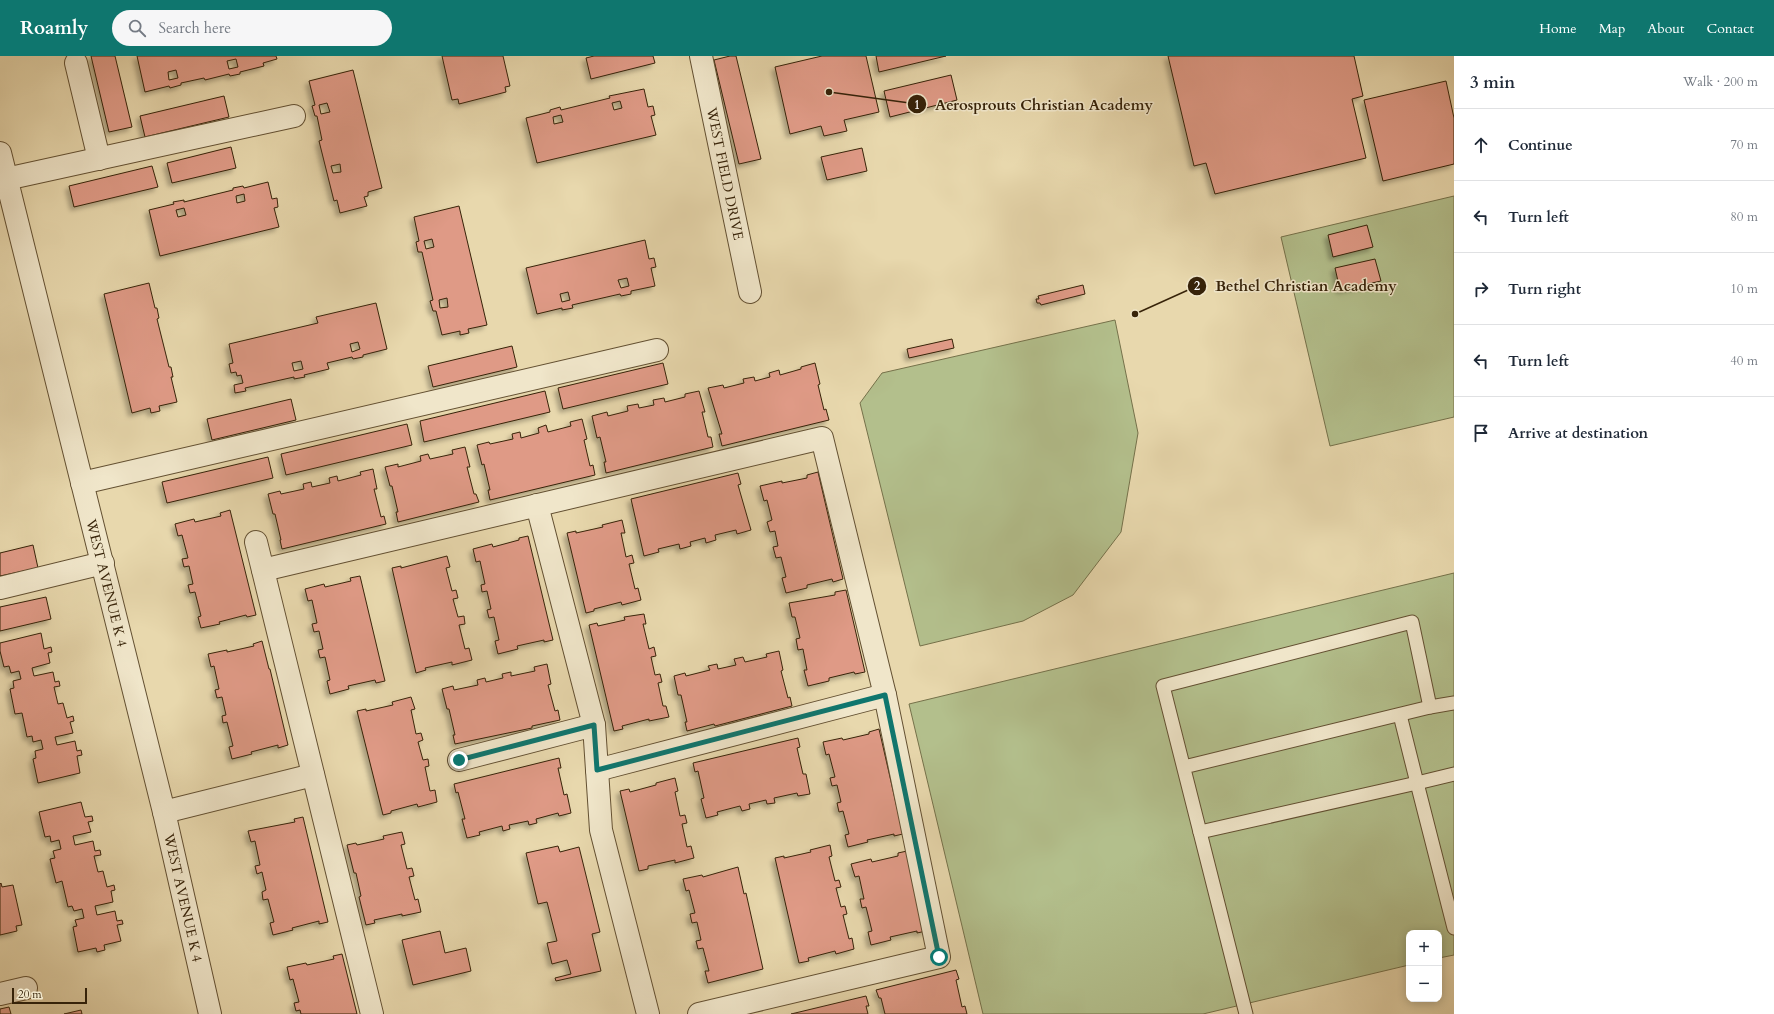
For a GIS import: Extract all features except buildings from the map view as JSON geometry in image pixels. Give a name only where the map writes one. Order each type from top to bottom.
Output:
[{"type":"street","name":"WEST FIELD DRIVE","points":[[701,56],[750,292]]},
{"type":"street","points":[[76,63],[99,159]]},
{"type":"street","points":[[6,179],[294,116]]},
{"type":"street","name":"WEST AVENUE K 4","points":[[0,153],[164,812],[210,1014]]},
{"type":"street","points":[[82,483],[657,350]]},
{"type":"street","points":[[263,570],[822,438],[885,695],[939,957],[747,1009],[699,1014]]},
{"type":"street","points":[[537,505],[594,725],[601,830],[648,1014]]},
{"type":"street","points":[[256,542],[372,1014]]},
{"type":"street","points":[[0,588],[103,563]]},
{"type":"street","points":[[597,770],[885,695]]},
{"type":"street","points":[[459,760],[594,725]]},
{"type":"street","points":[[164,812],[313,775]]},
{"type":"street","points":[[0,994],[26,988]]},
{"type":"lane","points":[[1246,1014],[1163,686],[1412,622],[1430,707]]},
{"type":"lane","points":[[1184,768],[1430,707],[1454,703]]},
{"type":"lane","points":[[1400,715],[1454,928]]},
{"type":"lane","points":[[1200,832],[1454,774]]},
{"type":"green space","points":[[1454,196],[1454,417],[1330,446],[1281,237]]},
{"type":"green space","points":[[1115,320],[1138,433],[1121,532],[1073,595],[1023,621],[920,646],[860,403],[882,373]]},
{"type":"green space","points":[[1454,573],[1454,955],[1442,957],[1442,930],[1406,930],[1406,966],[1203,1014],[983,1014],[909,704]]},
{"type":"place","name":"Aerosprouts Christian Academy","points":[[829,92]]},
{"type":"place","name":"Bethel Christian Academy","points":[[1135,314]]},
{"type":"route","points":[[459,760],[594,725],[597,770],[885,695],[939,957]]}]
